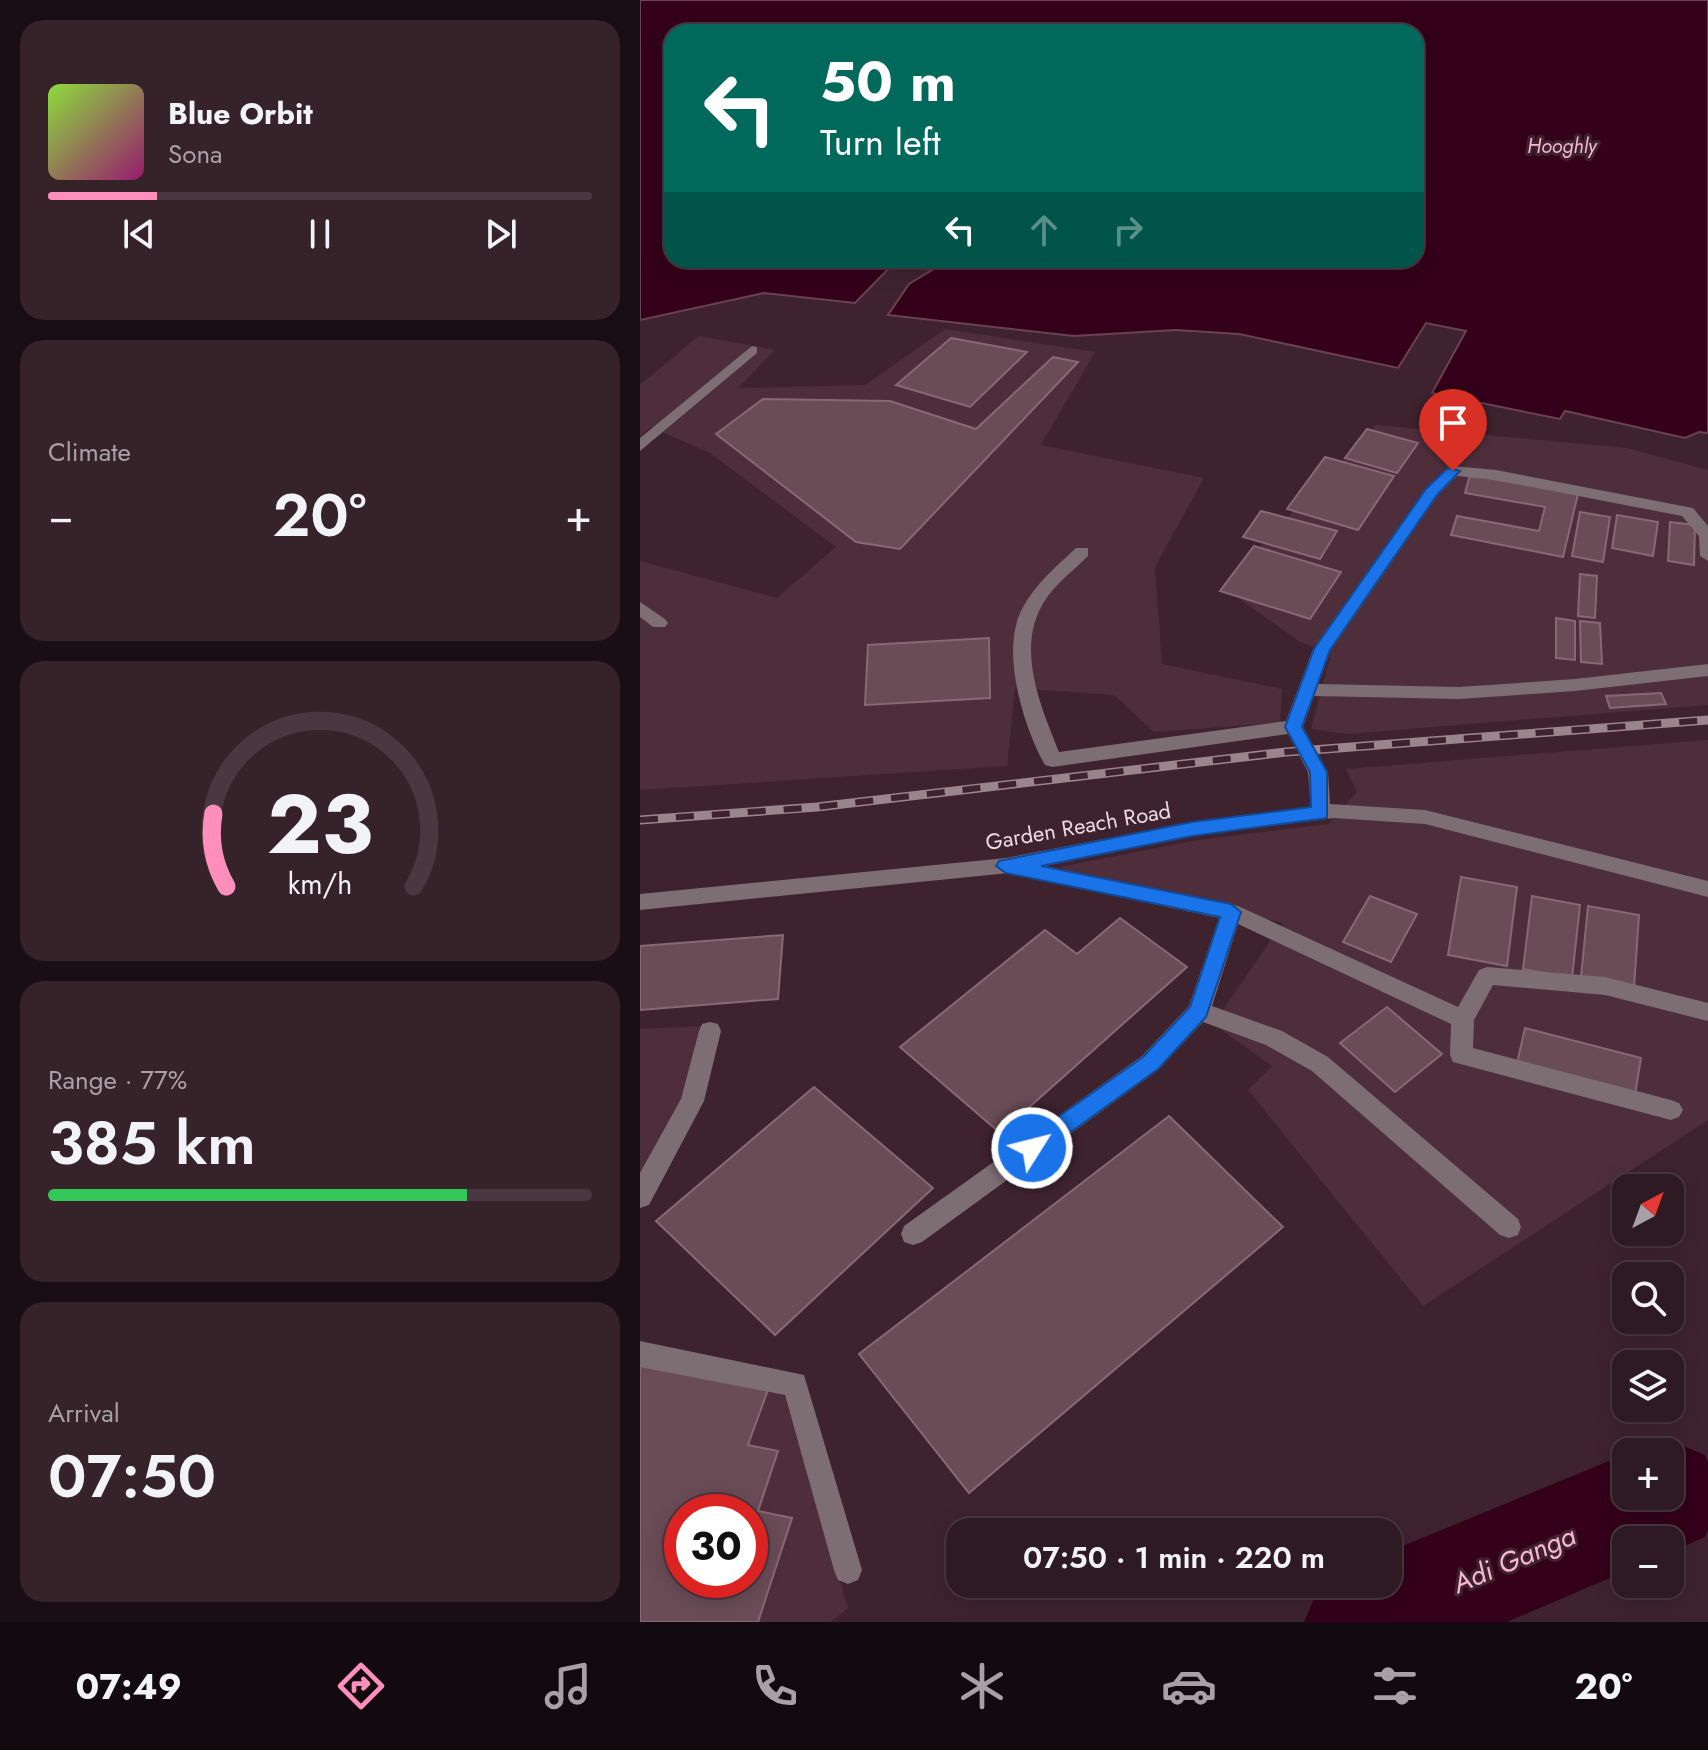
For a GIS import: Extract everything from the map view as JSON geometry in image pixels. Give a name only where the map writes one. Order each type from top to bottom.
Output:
[{"type":"street","points":[[640,446],[752,350]]},
{"type":"street","points":[[1321,813],[1318,772],[1293,727],[1322,649],[1432,492],[1453,471],[1496,475],[1687,512],[1707,535],[1708,556]]},
{"type":"street","points":[[1082,552],[1040,592],[1024,621],[1023,683],[1052,760],[1293,727]]},
{"type":"street","points":[[640,608],[659,623]]},
{"type":"street","points":[[1307,690],[1459,693],[1575,685],[1708,670]]},
{"type":"street","name":"Garden Reach Road","points":[[640,902],[1006,866],[1192,829],[1321,813],[1425,817],[1708,889]]},
{"type":"street","points":[[1006,866],[1231,912],[1463,1019]]},
{"type":"street","points":[[913,1234],[1150,1063],[1199,1011],[1231,912]]},
{"type":"street","points":[[1671,1110],[1461,1055],[1463,1019],[1487,976],[1605,986],[1708,1012]]},
{"type":"street","points":[[1199,1011],[1274,1038],[1320,1064],[1509,1227]]},
{"type":"street","points":[[640,1197],[692,1101],[710,1031]]},
{"type":"street","points":[[640,1354],[795,1384],[848,1570]]},
{"type":"shaded area","points":[[945,329],[1095,352],[1041,445],[1204,478],[1155,567],[1162,664],[1282,689],[1280,723],[1154,732],[1114,695],[1015,688],[1007,766],[640,790],[640,561],[777,598],[836,547],[710,453],[651,427],[640,436],[640,385],[699,336],[775,350],[738,388],[865,385]]},
{"type":"shaded area","points":[[1376,425],[1627,448],[1708,470],[1708,705],[1347,734],[1311,729],[1331,653],[1300,642],[1222,586]]},
{"type":"shaded area","points":[[1708,740],[1708,1120],[1625,1174],[1612,1174],[1612,1183],[1423,1306],[1248,1090],[1272,1066],[1213,1024],[1283,923],[1074,874],[1060,867],[1197,840],[1328,824],[1357,792],[1346,769]]},
{"type":"shaded area","points":[[703,1026],[686,1101],[640,1187],[640,1029]]},
{"type":"shaded area","points":[[640,1364],[783,1391],[848,1608],[831,1622],[640,1622]]},
{"type":"water","name":"Hooghly","points":[[640,0],[1708,0],[1708,433],[1699,432],[1685,438],[1565,411],[1560,419],[1432,393],[1466,331],[1426,323],[1398,368],[1239,334],[1176,330],[1074,336],[888,315],[909,284],[932,270],[919,268],[1424,268],[1424,24],[664,24],[664,268],[889,268],[855,303],[764,293],[640,320]]},
{"type":"building","points":[[951,338],[1027,352],[970,407],[896,385]]},
{"type":"building","points":[[1053,357],[1078,362],[900,549],[856,542],[716,434],[763,399],[890,401],[976,429]]},
{"type":"building","points":[[1367,429],[1418,443],[1397,473],[1345,458]]},
{"type":"building","points":[[1325,457],[1394,476],[1358,530],[1287,509]]},
{"type":"building","points":[[1470,475],[1578,494],[1563,557],[1451,535],[1457,516],[1539,531],[1545,507],[1465,493]]},
{"type":"building","points":[[1261,511],[1337,531],[1320,559],[1243,537]]},
{"type":"building","points":[[1580,512],[1610,517],[1603,562],[1572,556]]},
{"type":"building","points":[[1617,515],[1658,522],[1653,556],[1612,548]]},
{"type":"building","points":[[1670,522],[1695,525],[1694,565],[1668,561]]},
{"type":"building","points":[[1254,546],[1341,572],[1310,619],[1220,591]]},
{"type":"building","points":[[1580,574],[1597,576],[1595,618],[1578,616]]},
{"type":"building","points":[[1556,618],[1575,621],[1575,660],[1556,658]]},
{"type":"building","points":[[1580,621],[1600,623],[1602,664],[1581,662]]},
{"type":"building","points":[[989,638],[990,698],[865,705],[868,645]]},
{"type":"building","points":[[1661,693],[1666,704],[1610,708],[1606,696]]},
{"type":"building","points":[[1461,877],[1517,887],[1507,966],[1448,955]]},
{"type":"building","points":[[1370,896],[1417,914],[1391,962],[1343,942]]},
{"type":"building","points":[[1532,896],[1580,905],[1572,978],[1523,969]]},
{"type":"building","points":[[1588,906],[1639,915],[1634,988],[1581,977]]},
{"type":"building","points":[[1120,918],[1187,967],[1000,1133],[900,1047],[1045,930],[1077,954]]},
{"type":"building","points":[[783,935],[778,999],[640,1010],[640,946]]},
{"type":"building","points":[[1387,1007],[1442,1054],[1395,1092],[1340,1043]]},
{"type":"building","points":[[1525,1028],[1641,1058],[1635,1095],[1517,1063]]},
{"type":"building","points":[[814,1087],[933,1188],[775,1335],[656,1221]]},
{"type":"building","points":[[1169,1116],[1283,1227],[969,1493],[859,1354]]},
{"type":"building","points":[[640,1360],[770,1384],[748,1445],[778,1451],[764,1494],[664,1494],[664,1598],[766,1598],[758,1622],[640,1622]]},
{"type":"building","points":[[768,1513],[792,1518],[768,1591]]},
{"type":"waterway","name":"Adi Ganga","points":[[1365,1622],[1631,1510]]},
{"type":"railway","points":[[640,820],[817,807],[1286,752],[1708,720]]},
{"type":"route","points":[[1032,1148],[1150,1063],[1199,1011],[1231,912],[1006,866],[1192,829],[1321,813],[1318,772],[1293,727],[1322,649],[1432,492],[1453,471]]}]
